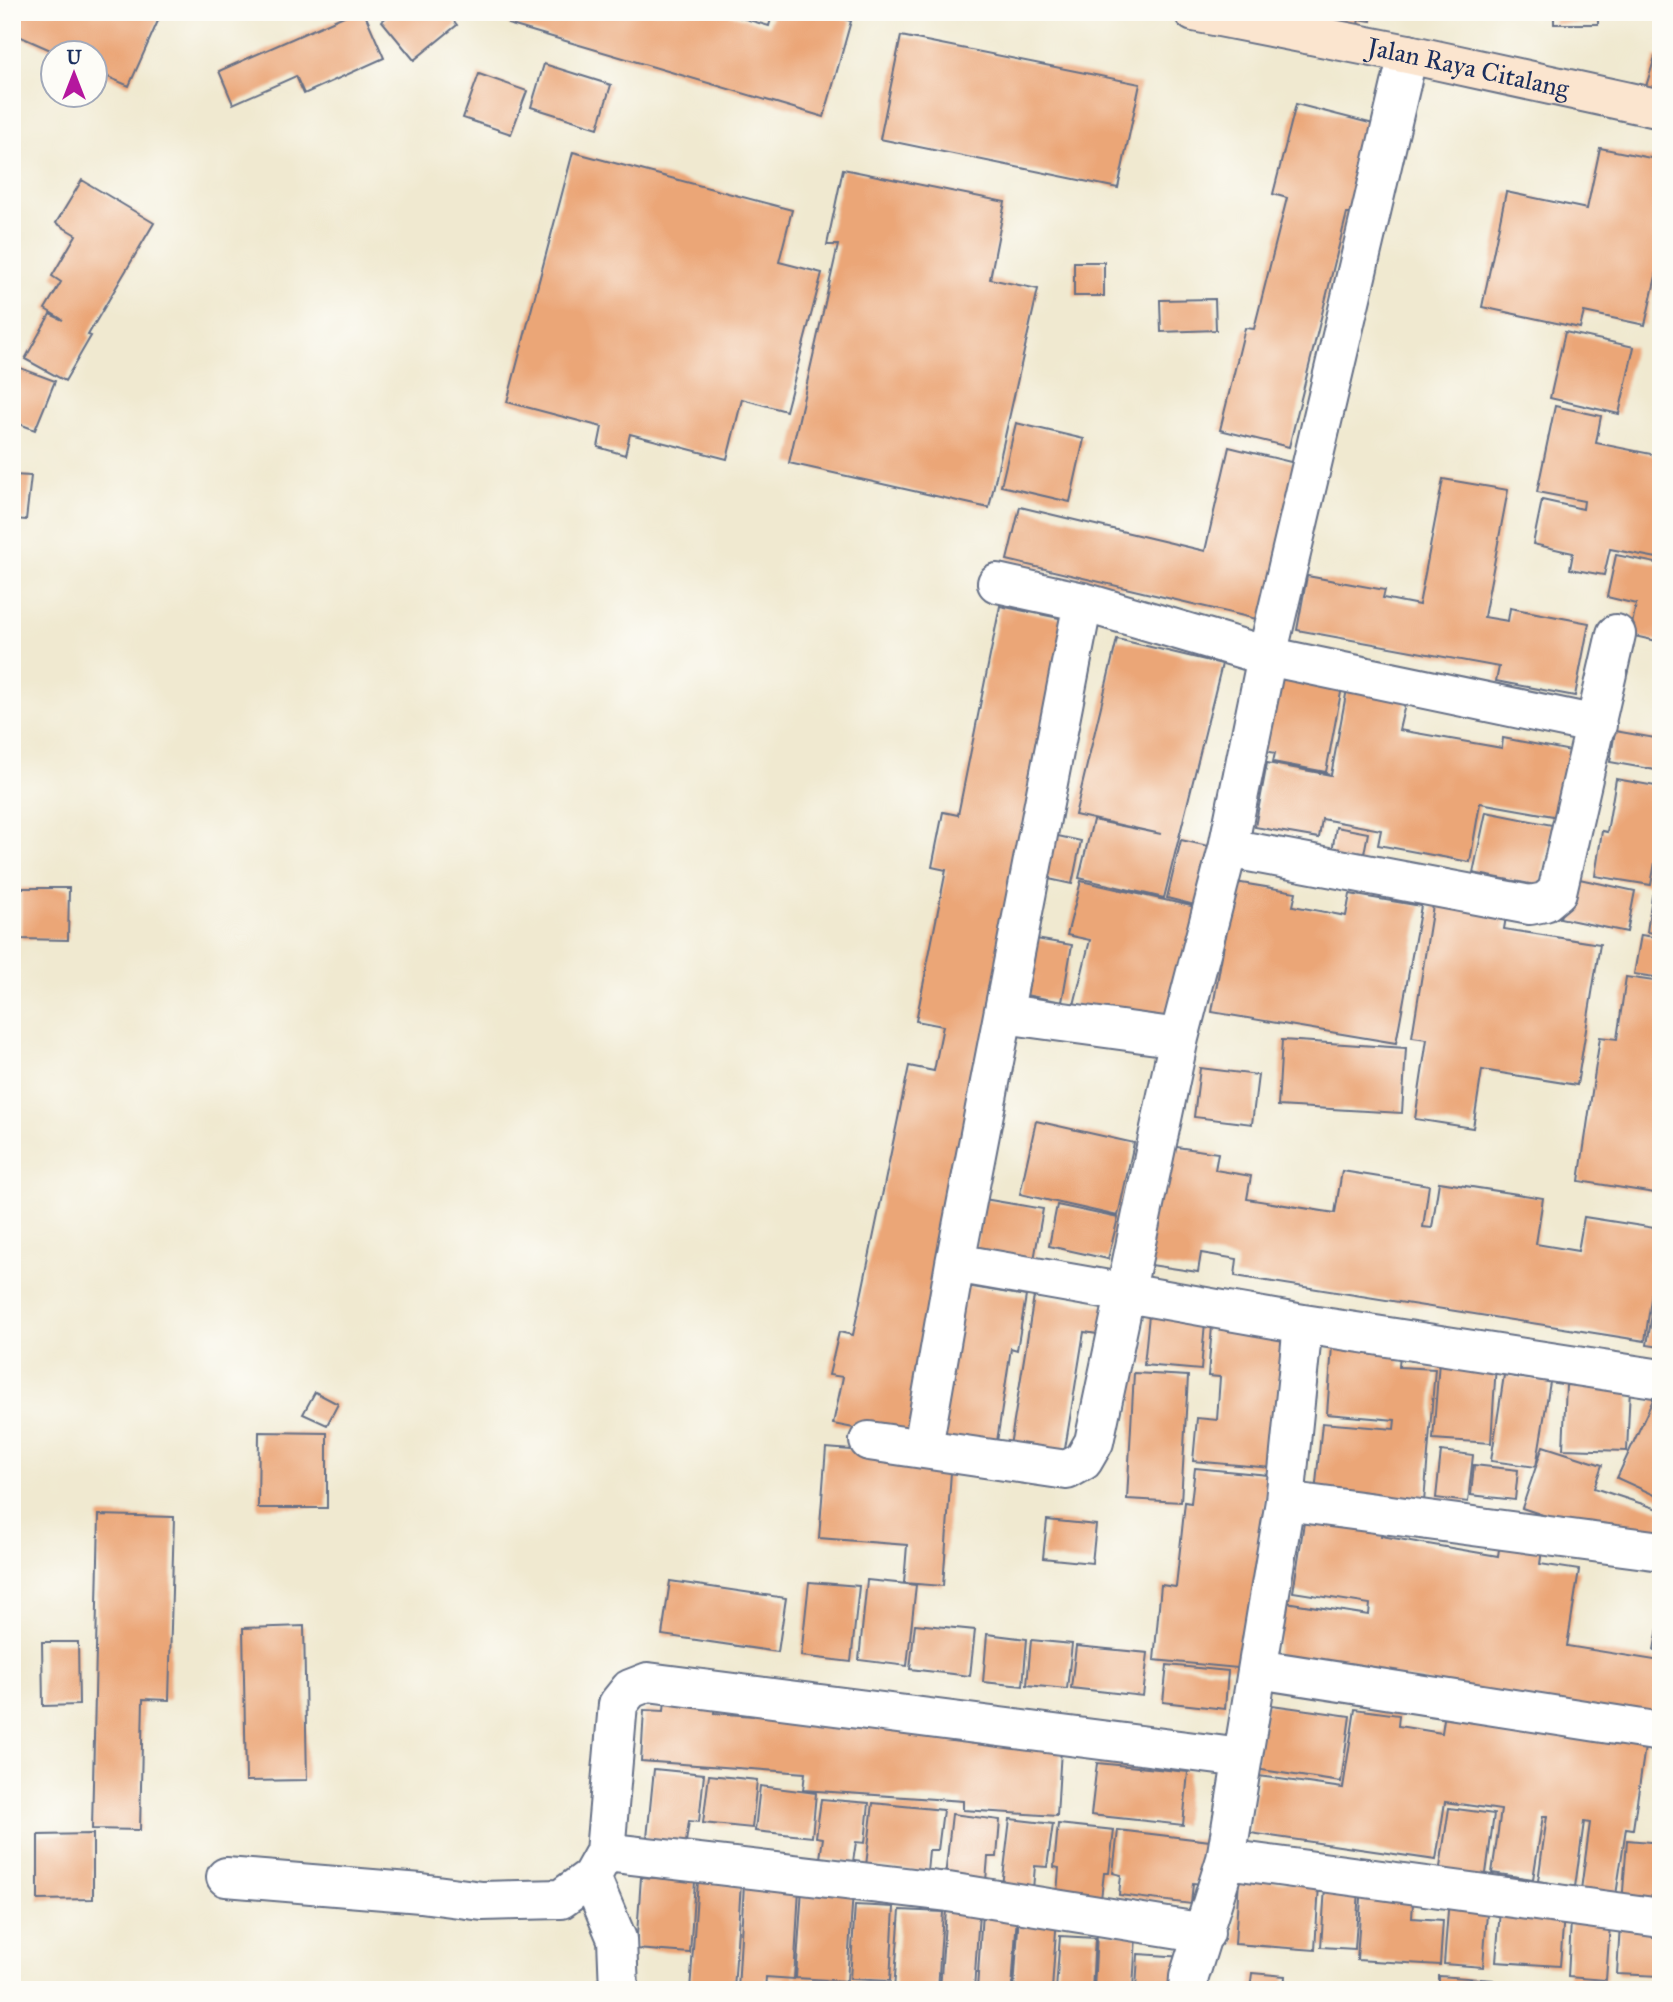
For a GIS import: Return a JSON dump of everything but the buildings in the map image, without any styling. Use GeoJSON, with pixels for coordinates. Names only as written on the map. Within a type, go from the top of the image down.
{"type":"FeatureCollection","features":[{"type":"Feature","properties":{"kind":"street","name":"Jalan Raya Citalang"},"geometry":{"type":"LineString","coordinates":[[1194,12],[1408,54],[1661,109]]}},
{"type":"Feature","properties":{"kind":"street"},"geometry":{"type":"LineString","coordinates":[[869,1441],[1067,1470],[1083,1461],[1094,1442],[1128,1293],[1179,1038],[1228,848],[1267,656],[1408,54]]}},
{"type":"Feature","properties":{"kind":"street"},"geometry":{"type":"LineString","coordinates":[[997,583],[1083,602],[1267,656],[1597,725]]}},
{"type":"Feature","properties":{"kind":"street"},"geometry":{"type":"LineString","coordinates":[[923,1447],[955,1263],[1083,602]]}},
{"type":"Feature","properties":{"kind":"street"},"geometry":{"type":"LineString","coordinates":[[1228,848],[1530,905],[1545,902],[1557,892],[1616,634]]}},
{"type":"Feature","properties":{"kind":"street"},"geometry":{"type":"LineString","coordinates":[[1004,1014],[1179,1038]]}},
{"type":"Feature","properties":{"kind":"street"},"geometry":{"type":"LineString","coordinates":[[955,1263],[1303,1324],[1661,1380]]}},
{"type":"Feature","properties":{"kind":"street"},"geometry":{"type":"LineString","coordinates":[[1188,1990],[1189,1977],[1205,1933],[1226,1859],[1285,1501],[1303,1324]]}},
{"type":"Feature","properties":{"kind":"street"},"geometry":{"type":"LineString","coordinates":[[1285,1501],[1661,1551]]}},
{"type":"Feature","properties":{"kind":"street"},"geometry":{"type":"LineString","coordinates":[[1258,1669],[1661,1732]]}},
{"type":"Feature","properties":{"kind":"street"},"geometry":{"type":"LineString","coordinates":[[619,1990],[617,1939],[598,1865],[618,1704],[630,1689],[648,1682],[1242,1758]]}},
{"type":"Feature","properties":{"kind":"street"},"geometry":{"type":"LineString","coordinates":[[1226,1859],[1661,1918]]}},
{"type":"Feature","properties":{"kind":"street"},"geometry":{"type":"LineString","coordinates":[[226,1877],[421,1893],[482,1901],[561,1899],[598,1865],[948,1892],[1205,1933]]}}]}
